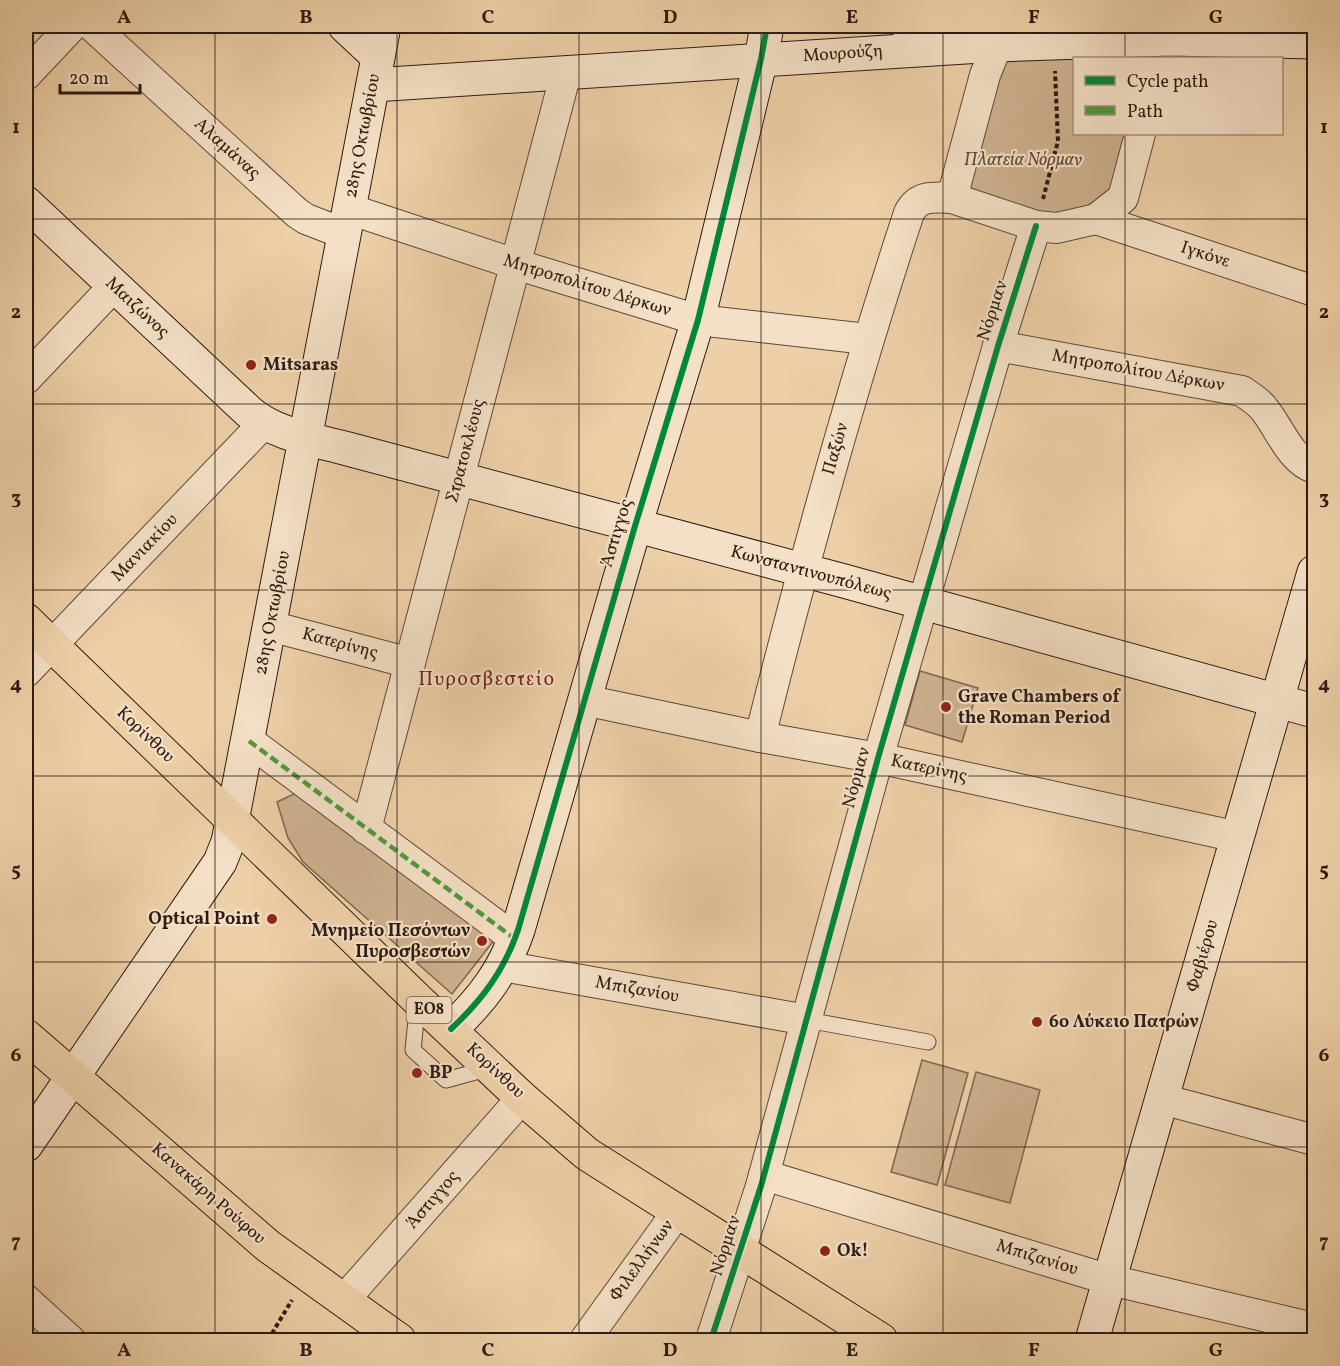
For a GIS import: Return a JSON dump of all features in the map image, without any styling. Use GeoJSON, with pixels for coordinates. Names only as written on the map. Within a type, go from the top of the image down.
{"type":"FeatureCollection","features":[{"type":"Feature","properties":{"kind":"main road"},"geometry":{"type":"LineString","coordinates":[[345,26],[378,56]]}},
{"type":"Feature","properties":{"kind":"main road","name":"Άστιγγος"},"geometry":{"type":"LineString","coordinates":[[451,1029],[480,1000],[508,953],[698,320],[767,26]]}},
{"type":"Feature","properties":{"kind":"main road","name":"Μουρούζη"},"geometry":{"type":"LineString","coordinates":[[378,56],[566,73],[761,59],[901,38],[997,45],[1056,34],[1132,49],[1314,42]]}},
{"type":"Feature","properties":{"kind":"main road","name":"28ης Οκτωβρίου"},"geometry":{"type":"LineString","coordinates":[[26,1145],[220,862],[228,842],[378,56]]}},
{"type":"Feature","properties":{"kind":"main road","name":"Μαιζώνος"},"geometry":{"type":"LineString","coordinates":[[26,203],[249,412],[264,423],[306,438]]}},
{"type":"Feature","properties":{"kind":"main road","name":"Κωνσταντινουπόλεως"},"geometry":{"type":"LineString","coordinates":[[306,438],[924,603],[1314,711]]}},
{"type":"Feature","properties":{"kind":"main road","name":"Φαβιέρου"},"geometry":{"type":"LineString","coordinates":[[1092,1341],[1314,572]]}},
{"type":"Feature","properties":{"kind":"main road","name":"Κορίνθου"},"geometry":{"type":"LineString","coordinates":[[26,620],[418,1000],[522,1098],[587,1154],[881,1341]]}},
{"type":"Feature","properties":{"kind":"main road","name":"Κανακάρη Ρούφου"},"geometry":{"type":"LineString","coordinates":[[26,1036],[244,1226],[388,1338]]}},
{"type":"Feature","properties":{"kind":"street"},"geometry":{"type":"LineString","coordinates":[[26,75],[72,26]]}},
{"type":"Feature","properties":{"kind":"street","name":"Αλαμάνας"},"geometry":{"type":"LineString","coordinates":[[92,26],[297,213],[306,219],[347,221]]}},
{"type":"Feature","properties":{"kind":"street"},"geometry":{"type":"LineString","coordinates":[[997,45],[985,75],[952,198],[1036,225],[1057,228],[1096,219],[1123,198],[1140,135]]}},
{"type":"Feature","properties":{"kind":"street","name":"Στρατοκλέους"},"geometry":{"type":"LineString","coordinates":[[366,829],[566,73]]}},
{"type":"Feature","properties":{"kind":"street","name":"Παξών"},"geometry":{"type":"LineString","coordinates":[[760,737],[801,570],[867,339],[912,206],[926,197],[952,198]]}},
{"type":"Feature","properties":{"kind":"street","name":"Ιγκόνε"},"geometry":{"type":"LineString","coordinates":[[1096,219],[1314,291]]}},
{"type":"Feature","properties":{"kind":"street","name":"Μητροπολίτου Δέρκων"},"geometry":{"type":"LineString","coordinates":[[347,221],[515,264],[698,320],[867,339]]}},
{"type":"Feature","properties":{"kind":"street","name":"Νόρμαν"},"geometry":{"type":"LineString","coordinates":[[711,1341],[764,1175],[878,758],[998,346],[1036,225]]}},
{"type":"Feature","properties":{"kind":"street"},"geometry":{"type":"LineString","coordinates":[[26,379],[114,286]]}},
{"type":"Feature","properties":{"kind":"street","name":"Μητροπολίτου Δέρκων"},"geometry":{"type":"LineString","coordinates":[[998,346],[1242,391],[1263,407],[1296,454],[1306,465],[1314,468]]}},
{"type":"Feature","properties":{"kind":"street","name":"Μανιακίου"},"geometry":{"type":"LineString","coordinates":[[26,672],[264,423]]}},
{"type":"Feature","properties":{"kind":"street","name":"Κατερίνης"},"geometry":{"type":"LineString","coordinates":[[270,626],[410,663]]}},
{"type":"Feature","properties":{"kind":"street","name":"Κατερίνης"},"geometry":{"type":"LineString","coordinates":[[584,700],[760,737],[878,758],[1238,837]]}},
{"type":"Feature","properties":{"kind":"street"},"geometry":{"type":"LineString","coordinates":[[249,741],[366,829],[508,953]]}},
{"type":"Feature","properties":{"kind":"street","name":"Μπιζανίου"},"geometry":{"type":"LineString","coordinates":[[508,953],[807,1020]]}},
{"type":"Feature","properties":{"kind":"street","name":"Άστιγγος"},"geometry":{"type":"LineString","coordinates":[[343,1301],[522,1098]]}},
{"type":"Feature","properties":{"kind":"street"},"geometry":{"type":"LineString","coordinates":[[1162,1099],[1314,1140]]}},
{"type":"Feature","properties":{"kind":"street","name":"Μπιζανίου"},"geometry":{"type":"LineString","coordinates":[[764,1175],[1110,1280],[1314,1328]]}},
{"type":"Feature","properties":{"kind":"street","name":"Φιλελλήνων"},"geometry":{"type":"LineString","coordinates":[[585,1341],[678,1211]]}},
{"type":"Feature","properties":{"kind":"street"},"geometry":{"type":"LineString","coordinates":[[26,1300],[70,1341]]}},
{"type":"Feature","properties":{"kind":"lane"},"geometry":{"type":"LineString","coordinates":[[418,1000],[413,1050],[446,1080],[491,1068]]}},
{"type":"Feature","properties":{"kind":"lane"},"geometry":{"type":"LineString","coordinates":[[807,1020],[928,1042]]}},
{"type":"Feature","properties":{"kind":"path"},"geometry":{"type":"LineString","coordinates":[[1036,225],[1058,141],[1056,34]]}},
{"type":"Feature","properties":{"kind":"path"},"geometry":{"type":"LineString","coordinates":[[268,1341],[306,1275]]}},
{"type":"Feature","properties":{"kind":"green space","name":"Πλατεία Νόρμαν"},"geometry":{"type":"Polygon","coordinates":[[[1129,40],[1134,57],[1073,57],[1073,135],[1140,135],[1123,198],[1057,228],[952,198],[997,45],[1129,40]]]}},
{"type":"Feature","properties":{"kind":"green space"},"geometry":{"type":"Polygon","coordinates":[[[920,671],[978,688],[962,742],[905,725],[920,671]]]}},
{"type":"Feature","properties":{"kind":"green space"},"geometry":{"type":"Polygon","coordinates":[[[300,791],[496,938],[452,994],[303,862],[288,838],[277,802],[300,791]]]}},
{"type":"Feature","properties":{"kind":"green space"},"geometry":{"type":"Polygon","coordinates":[[[922,1060],[968,1073],[937,1185],[891,1172],[922,1060]]]}},
{"type":"Feature","properties":{"kind":"green space"},"geometry":{"type":"Polygon","coordinates":[[[976,1072],[1040,1090],[1010,1203],[945,1185],[976,1072]]]}},
{"type":"Feature","properties":{"kind":"marked path"},"geometry":{"type":"LineString","coordinates":[[249,741],[515,939]]}},
{"type":"Feature","properties":{"kind":"cycle path"},"geometry":{"type":"LineString","coordinates":[[451,1029],[473,1007],[491,984],[506,959],[518,930],[635,526],[698,320],[767,26]]}},
{"type":"Feature","properties":{"kind":"cycle path"},"geometry":{"type":"LineString","coordinates":[[711,1340],[761,1186],[878,758],[998,346],[1036,226]]}},
{"type":"Feature","properties":{"kind":"place","name":"Mitsaras"},"geometry":{"type":"Point","coordinates":[251,365]}},
{"type":"Feature","properties":{"kind":"place","name":"Grave Chambers of the Roman Period"},"geometry":{"type":"Point","coordinates":[946,707]}},
{"type":"Feature","properties":{"kind":"place","name":"Optical Point"},"geometry":{"type":"Point","coordinates":[272,919]}},
{"type":"Feature","properties":{"kind":"place","name":"Μνημείο Πεσόντων Πυροσβεστών"},"geometry":{"type":"Point","coordinates":[482,941]}},
{"type":"Feature","properties":{"kind":"place","name":"6ο Λύκειο Πατρών"},"geometry":{"type":"Point","coordinates":[1037,1022]}},
{"type":"Feature","properties":{"kind":"place","name":"BP"},"geometry":{"type":"Point","coordinates":[417,1073]}},
{"type":"Feature","properties":{"kind":"place","name":"Ok!"},"geometry":{"type":"Point","coordinates":[825,1251]}},
{"type":"Feature","properties":{"kind":"district","name":"Πυροσβεστείο"},"geometry":{"type":"Point","coordinates":[487,680]}}]}
